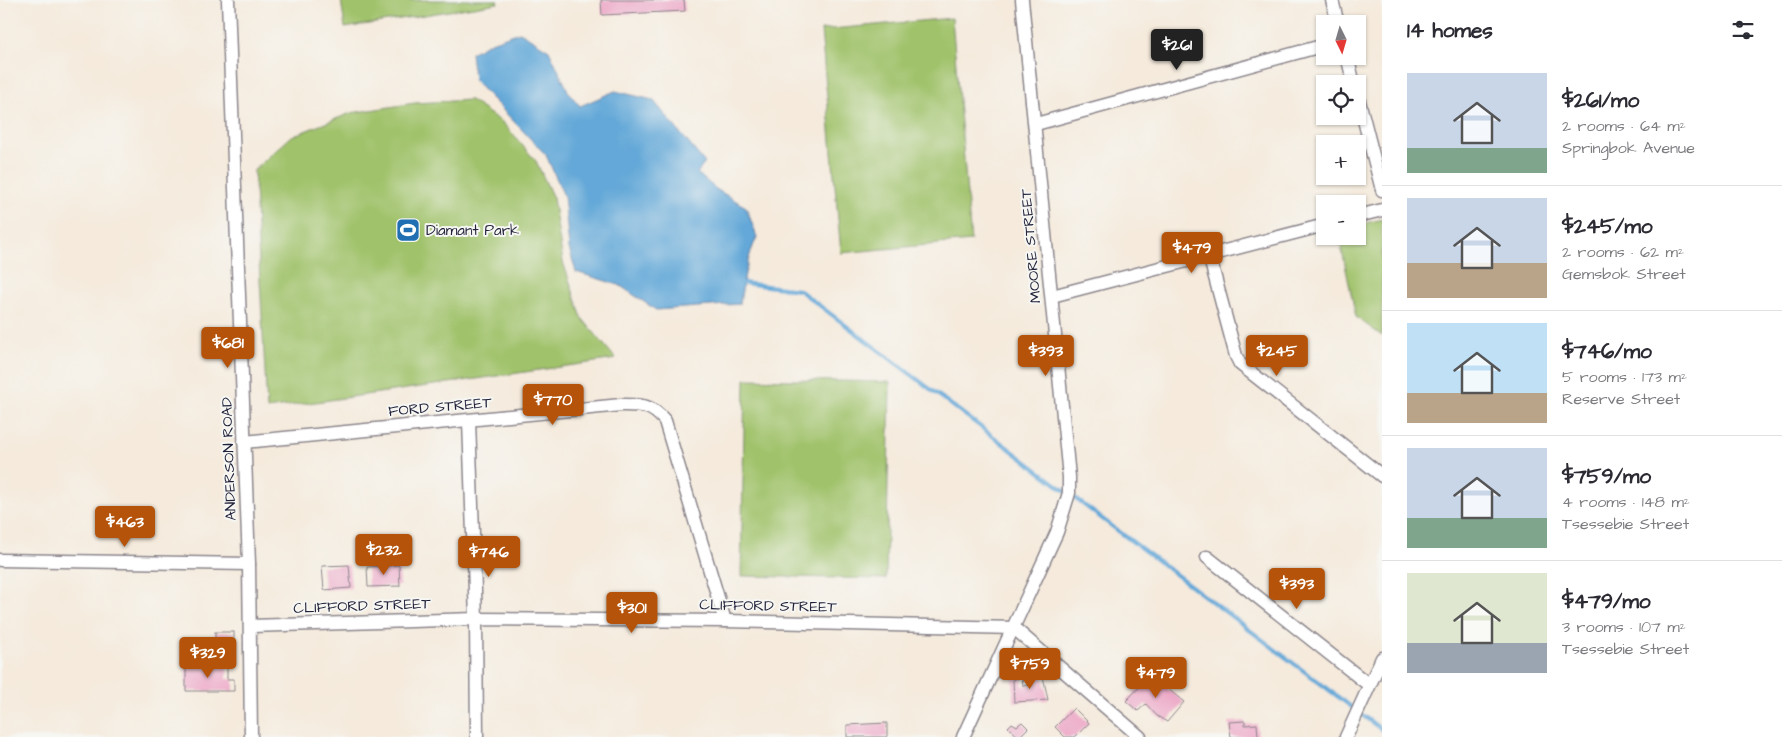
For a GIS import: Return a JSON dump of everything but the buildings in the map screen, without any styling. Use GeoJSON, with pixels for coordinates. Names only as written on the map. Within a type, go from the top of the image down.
{"type":"FeatureCollection","features":[{"type":"Feature","properties":{"kind":"street","name":"ANDERSON ROAD"},"geometry":{"type":"LineString","coordinates":[[228,0],[249,564],[252,737]]}},
{"type":"Feature","properties":{"kind":"street","name":"MOORE STREET"},"geometry":{"type":"LineString","coordinates":[[963,737],[1057,532],[1068,493],[1069,477],[1036,124],[1022,0]]}},
{"type":"Feature","properties":{"kind":"street"},"geometry":{"type":"LineString","coordinates":[[1332,0],[1336,15]]}},
{"type":"Feature","properties":{"kind":"street"},"geometry":{"type":"LineString","coordinates":[[1036,124],[1316,47]]}},
{"type":"Feature","properties":{"kind":"street"},"geometry":{"type":"LineString","coordinates":[[1365,125],[1382,190]]}},
{"type":"Feature","properties":{"kind":"street"},"geometry":{"type":"LineString","coordinates":[[1366,214],[1382,210]]}},
{"type":"Feature","properties":{"kind":"street"},"geometry":{"type":"LineString","coordinates":[[1052,296],[1316,227]]}},
{"type":"Feature","properties":{"kind":"street"},"geometry":{"type":"LineString","coordinates":[[1209,255],[1236,356],[1240,364],[1382,476]]}},
{"type":"Feature","properties":{"kind":"street","name":"FORD STREET"},"geometry":{"type":"LineString","coordinates":[[244,442],[621,405],[648,406],[658,412],[664,421],[725,621]]}},
{"type":"Feature","properties":{"kind":"street"},"geometry":{"type":"LineString","coordinates":[[469,421],[476,619],[477,737]]}},
{"type":"Feature","properties":{"kind":"street"},"geometry":{"type":"LineString","coordinates":[[1208,557],[1369,685]]}},
{"type":"Feature","properties":{"kind":"street"},"geometry":{"type":"LineString","coordinates":[[0,560],[249,564]]}},
{"type":"Feature","properties":{"kind":"street","name":"CLIFFORD STREET"},"geometry":{"type":"LineString","coordinates":[[251,626],[476,619],[725,621],[1014,628]]}},
{"type":"Feature","properties":{"kind":"street"},"geometry":{"type":"LineString","coordinates":[[1014,628],[1140,737]]}},
{"type":"Feature","properties":{"kind":"street"},"geometry":{"type":"LineString","coordinates":[[1346,737],[1382,658]]}},
{"type":"Feature","properties":{"kind":"green space"},"geometry":{"type":"Polygon","coordinates":[[[341,0],[497,0],[498,3],[345,28],[341,0]]]}},
{"type":"Feature","properties":{"kind":"green space"},"geometry":{"type":"Polygon","coordinates":[[[952,18],[971,241],[841,253],[821,30],[952,18]]]}},
{"type":"Feature","properties":{"kind":"green space","name":"Diamant Park"},"geometry":{"type":"Polygon","coordinates":[[[470,100],[503,123],[536,161],[553,198],[563,262],[582,318],[616,359],[267,409],[254,170],[292,136],[351,113],[415,103],[470,100]]]}},
{"type":"Feature","properties":{"kind":"green space"},"geometry":{"type":"Polygon","coordinates":[[[1382,219],[1382,336],[1356,317],[1341,245],[1366,245],[1366,223],[1382,219]]]}},
{"type":"Feature","properties":{"kind":"green space"},"geometry":{"type":"Polygon","coordinates":[[[745,379],[890,382],[886,579],[741,576],[745,379]]]}},
{"type":"Feature","properties":{"kind":"water"},"geometry":{"type":"Polygon","coordinates":[[[520,32],[549,50],[569,93],[580,106],[615,91],[653,100],[705,163],[697,173],[716,189],[746,207],[757,237],[746,270],[740,304],[656,310],[619,285],[576,272],[569,248],[564,196],[546,155],[474,80],[471,53],[491,42],[520,32]]]}},
{"type":"Feature","properties":{"kind":"waterway"},"geometry":{"type":"LineString","coordinates":[[743,283],[799,290],[1382,730]]}},
{"type":"Feature","properties":{"kind":"place","name":"Diamant Park"},"geometry":{"type":"Point","coordinates":[408,230]}}]}
